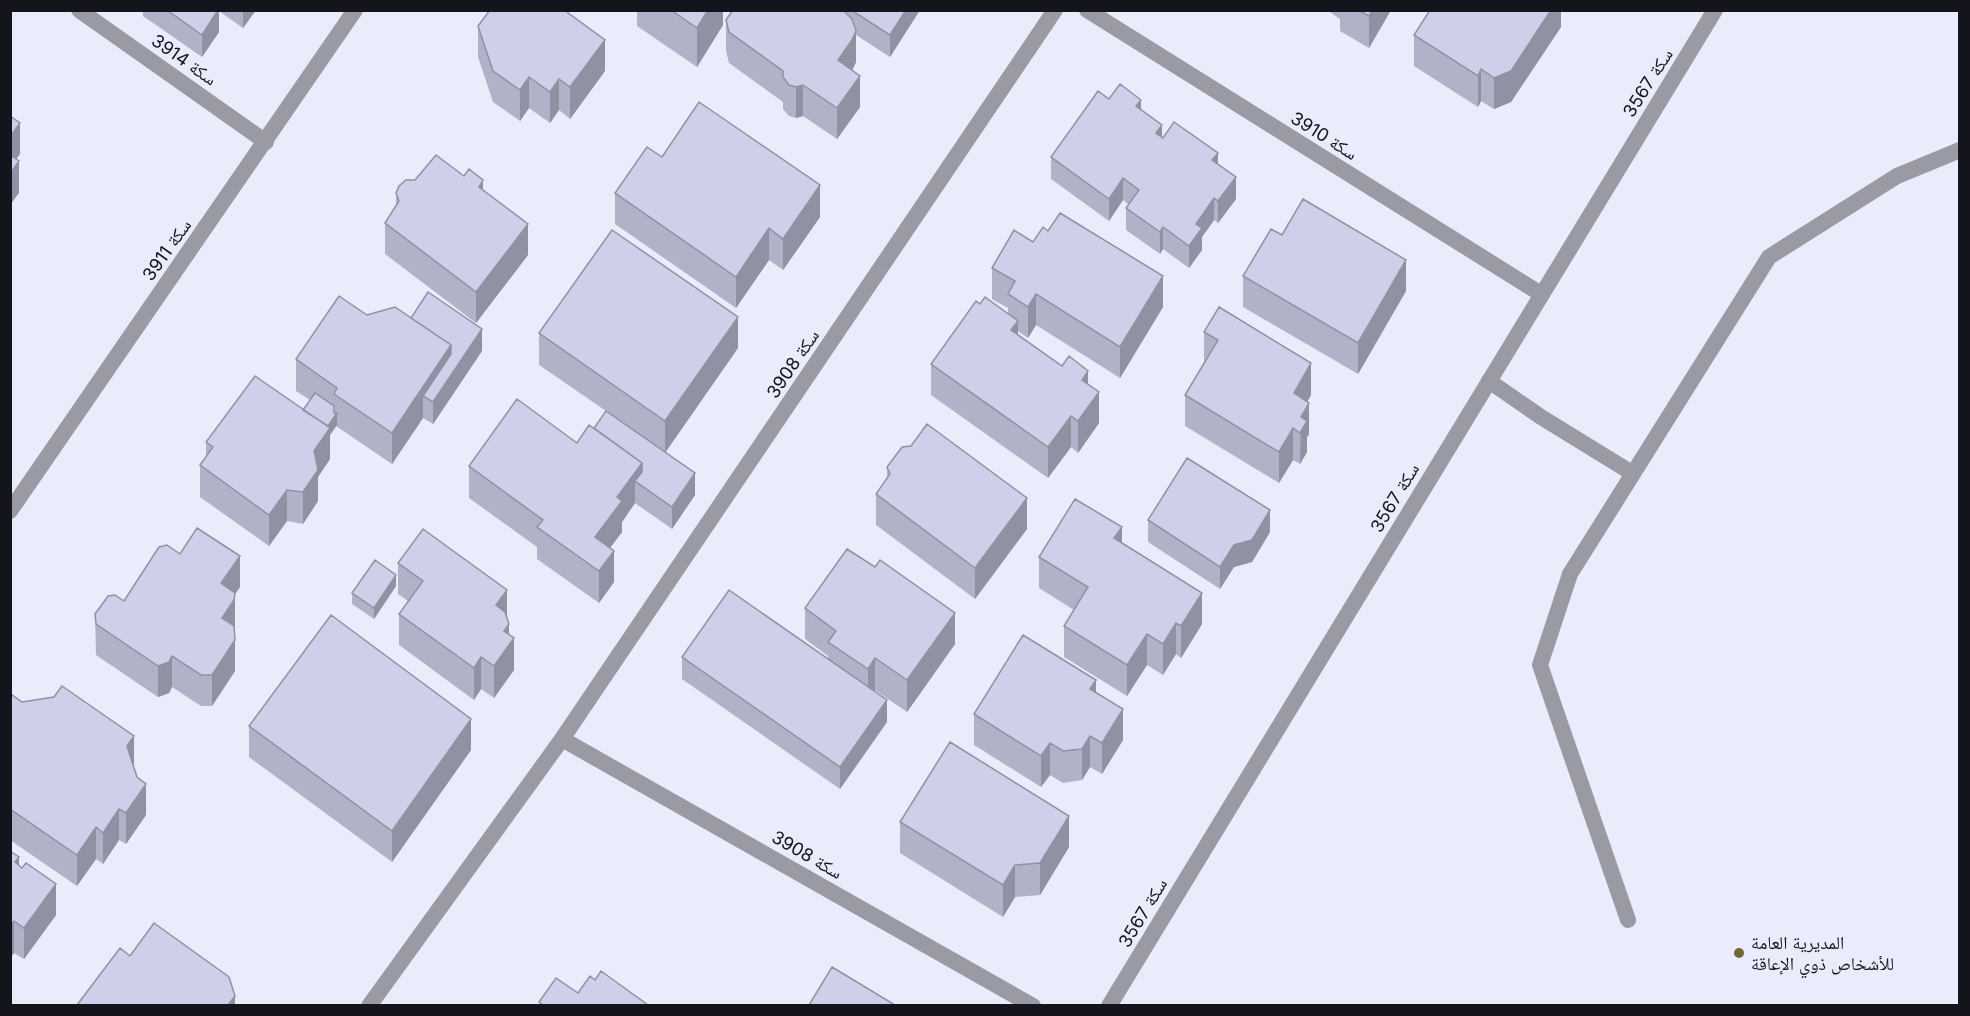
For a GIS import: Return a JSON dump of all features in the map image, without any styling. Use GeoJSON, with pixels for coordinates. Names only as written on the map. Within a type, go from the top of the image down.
{"type":"FeatureCollection","features":[{"type":"Feature","properties":{"kind":"street","name":"سكة 3914"},"geometry":{"type":"LineString","coordinates":[[79,10],[266,142]]}},
{"type":"Feature","properties":{"kind":"street","name":"سكة 3911"},"geometry":{"type":"LineString","coordinates":[[10,511],[355,10]]}},
{"type":"Feature","properties":{"kind":"street","name":"سكة 3908"},"geometry":{"type":"LineString","coordinates":[[369,1005],[562,739],[1055,10]]}},
{"type":"Feature","properties":{"kind":"street","name":"سكة 3910"},"geometry":{"type":"LineString","coordinates":[[1087,10],[1542,294]]}},
{"type":"Feature","properties":{"kind":"street","name":"سكة 3567"},"geometry":{"type":"LineString","coordinates":[[1109,1005],[1715,10]]}},
{"type":"Feature","properties":{"kind":"street"},"geometry":{"type":"LineString","coordinates":[[1628,920],[1540,665],[1570,574],[1768,257],[1897,176],[1959,150]]}},
{"type":"Feature","properties":{"kind":"street"},"geometry":{"type":"LineString","coordinates":[[1489,381],[1541,417],[1632,473]]}},
{"type":"Feature","properties":{"kind":"street","name":"سكة 3908"},"geometry":{"type":"LineString","coordinates":[[562,739],[1033,1005]]}},
{"type":"Feature","properties":{"kind":"building"},"geometry":{"type":"Polygon","coordinates":[[[167,10],[218,10],[202,35],[167,10]]]}},
{"type":"Feature","properties":{"kind":"building"},"geometry":{"type":"Polygon","coordinates":[[[490,10],[564,10],[605,40],[570,87],[559,79],[550,92],[529,77],[520,90],[493,71],[478,26],[490,10]]]}},
{"type":"Feature","properties":{"kind":"building"},"geometry":{"type":"Polygon","coordinates":[[[671,10],[708,10],[697,28],[671,10]]]}},
{"type":"Feature","properties":{"kind":"building"},"geometry":{"type":"Polygon","coordinates":[[[733,10],[844,11],[852,19],[856,31],[838,60],[860,76],[837,108],[803,85],[796,87],[789,85],[783,77],[783,71],[729,32],[726,20],[733,10]]]}},
{"type":"Feature","properties":{"kind":"building"},"geometry":{"type":"Polygon","coordinates":[[[851,10],[906,10],[890,35],[851,10]]]}},
{"type":"Feature","properties":{"kind":"building"},"geometry":{"type":"Polygon","coordinates":[[[1358,10],[1372,10],[1369,16],[1358,10]]]}},
{"type":"Feature","properties":{"kind":"building"},"geometry":{"type":"Polygon","coordinates":[[[1430,10],[1551,10],[1511,71],[1494,78],[1481,69],[1478,76],[1414,35],[1430,10]]]}},
{"type":"Feature","properties":{"kind":"building"},"geometry":{"type":"Polygon","coordinates":[[[1120,84],[1141,100],[1136,106],[1162,125],[1156,133],[1163,138],[1174,122],[1218,153],[1212,160],[1236,177],[1218,201],[1214,198],[1196,224],[1202,228],[1189,246],[1163,227],[1160,232],[1126,208],[1139,190],[1123,178],[1109,199],[1051,157],[1098,91],[1109,99],[1120,84]]]}},
{"type":"Feature","properties":{"kind":"building"},"geometry":{"type":"Polygon","coordinates":[[[699,102],[820,185],[783,239],[769,228],[736,277],[615,193],[647,147],[662,157],[699,102]]]}},
{"type":"Feature","properties":{"kind":"building"},"geometry":{"type":"Polygon","coordinates":[[[10,116],[20,123],[10,137],[10,116]]]}},
{"type":"Feature","properties":{"kind":"building"},"geometry":{"type":"Polygon","coordinates":[[[10,155],[19,161],[10,174],[10,155]]]}},
{"type":"Feature","properties":{"kind":"building"},"geometry":{"type":"Polygon","coordinates":[[[436,155],[464,176],[469,169],[483,180],[479,187],[528,224],[476,292],[385,223],[399,201],[396,193],[399,186],[406,180],[415,180],[436,155]]]}},
{"type":"Feature","properties":{"kind":"building"},"geometry":{"type":"Polygon","coordinates":[[[1303,199],[1406,260],[1358,343],[1243,276],[1271,229],[1282,235],[1303,199]]]}},
{"type":"Feature","properties":{"kind":"building"},"geometry":{"type":"Polygon","coordinates":[[[1060,213],[1163,276],[1120,347],[1036,294],[1028,307],[1008,294],[1015,281],[992,268],[1014,230],[1033,242],[1043,227],[1048,231],[1060,213]]]}},
{"type":"Feature","properties":{"kind":"building"},"geometry":{"type":"Polygon","coordinates":[[[612,230],[738,317],[665,421],[539,333],[612,230]]]}},
{"type":"Feature","properties":{"kind":"building"},"geometry":{"type":"Polygon","coordinates":[[[428,292],[482,329],[433,402],[423,396],[451,354],[451,345],[411,318],[428,292]]]}},
{"type":"Feature","properties":{"kind":"building"},"geometry":{"type":"Polygon","coordinates":[[[339,296],[367,315],[395,307],[451,345],[392,433],[334,394],[337,388],[296,359],[339,296]]]}},
{"type":"Feature","properties":{"kind":"building"},"geometry":{"type":"Polygon","coordinates":[[[985,297],[1018,321],[1011,330],[1062,366],[1069,356],[1088,371],[1082,380],[1099,392],[1078,421],[1071,416],[1048,447],[931,364],[976,301],[980,304],[985,297]]]}},
{"type":"Feature","properties":{"kind":"building"},"geometry":{"type":"Polygon","coordinates":[[[1219,307],[1311,363],[1294,393],[1309,403],[1301,417],[1307,421],[1300,433],[1293,428],[1279,452],[1185,395],[1218,340],[1204,332],[1219,307]]]}},
{"type":"Feature","properties":{"kind":"building"},"geometry":{"type":"Polygon","coordinates":[[[255,376],[330,428],[314,451],[318,470],[303,492],[287,490],[269,515],[200,465],[213,447],[206,442],[255,376]]]}},
{"type":"Feature","properties":{"kind":"building"},"geometry":{"type":"Polygon","coordinates":[[[315,393],[334,406],[334,413],[337,413],[328,426],[303,410],[315,393]]]}},
{"type":"Feature","properties":{"kind":"building"},"geometry":{"type":"Polygon","coordinates":[[[517,399],[577,443],[589,425],[642,463],[617,497],[622,501],[595,537],[614,551],[599,571],[537,527],[543,520],[469,466],[517,399]]]}},
{"type":"Feature","properties":{"kind":"building"},"geometry":{"type":"Polygon","coordinates":[[[606,411],[695,473],[672,507],[635,481],[642,472],[642,463],[594,428],[606,411]]]}},
{"type":"Feature","properties":{"kind":"building"},"geometry":{"type":"Polygon","coordinates":[[[927,424],[1027,498],[975,568],[876,494],[890,474],[887,467],[902,447],[911,446],[927,424]]]}},
{"type":"Feature","properties":{"kind":"building"},"geometry":{"type":"Polygon","coordinates":[[[1187,458],[1270,510],[1252,540],[1234,545],[1220,567],[1148,520],[1187,458]]]}},
{"type":"Feature","properties":{"kind":"building"},"geometry":{"type":"Polygon","coordinates":[[[1075,499],[1122,527],[1114,538],[1202,593],[1181,626],[1176,623],[1163,644],[1147,634],[1127,665],[1064,626],[1088,587],[1039,557],[1075,499]]]}},
{"type":"Feature","properties":{"kind":"building"},"geometry":{"type":"Polygon","coordinates":[[[197,528],[240,556],[221,583],[235,593],[234,600],[222,618],[234,626],[235,640],[212,675],[201,675],[172,656],[169,662],[158,666],[96,624],[95,614],[108,596],[115,595],[124,601],[159,547],[167,545],[180,554],[197,528]]]}},
{"type":"Feature","properties":{"kind":"building"},"geometry":{"type":"Polygon","coordinates":[[[423,529],[507,590],[496,605],[505,612],[509,624],[504,631],[514,638],[494,666],[481,657],[474,668],[399,614],[423,581],[398,563],[423,529]]]}},
{"type":"Feature","properties":{"kind":"building"},"geometry":{"type":"Polygon","coordinates":[[[847,549],[875,567],[880,560],[955,613],[907,680],[875,658],[868,669],[828,642],[836,631],[805,608],[847,549]]]}},
{"type":"Feature","properties":{"kind":"building"},"geometry":{"type":"Polygon","coordinates":[[[375,560],[396,575],[374,608],[352,593],[375,560]]]}},
{"type":"Feature","properties":{"kind":"building"},"geometry":{"type":"Polygon","coordinates":[[[729,590],[887,700],[840,767],[682,657],[729,590]]]}},
{"type":"Feature","properties":{"kind":"building"},"geometry":{"type":"Polygon","coordinates":[[[331,615],[471,719],[392,831],[249,726],[331,615]]]}},
{"type":"Feature","properties":{"kind":"building"},"geometry":{"type":"Polygon","coordinates":[[[1023,635],[1096,680],[1090,689],[1123,709],[1102,743],[1090,736],[1082,749],[1063,751],[1050,743],[1041,756],[974,714],[1023,635]]]}},
{"type":"Feature","properties":{"kind":"building"},"geometry":{"type":"Polygon","coordinates":[[[62,686],[134,736],[127,746],[137,777],[146,784],[126,813],[119,809],[103,833],[96,827],[77,855],[10,809],[10,697],[12,695],[22,702],[54,697],[62,686]]]}},
{"type":"Feature","properties":{"kind":"building"},"geometry":{"type":"Polygon","coordinates":[[[950,742],[1069,816],[1040,863],[1015,865],[1003,885],[900,822],[950,742]]]}},
{"type":"Feature","properties":{"kind":"building"},"geometry":{"type":"Polygon","coordinates":[[[10,851],[19,857],[15,862],[22,868],[26,863],[56,884],[24,928],[14,921],[10,927],[10,851]]]}},
{"type":"Feature","properties":{"kind":"building"},"geometry":{"type":"Polygon","coordinates":[[[154,923],[229,977],[235,996],[228,1005],[77,1005],[120,948],[130,956],[154,923]]]}},
{"type":"Feature","properties":{"kind":"building"},"geometry":{"type":"Polygon","coordinates":[[[832,967],[895,1005],[809,1005],[832,967]]]}},
{"type":"Feature","properties":{"kind":"building"},"geometry":{"type":"Polygon","coordinates":[[[601,971],[648,1005],[543,1005],[539,1002],[556,978],[578,993],[590,976],[595,980],[601,971]]]}},
{"type":"Feature","properties":{"kind":"place","name":"المديرية العامة للأشخاص ذوي الإعاقة"},"geometry":{"type":"Point","coordinates":[1739,953]}}]}
